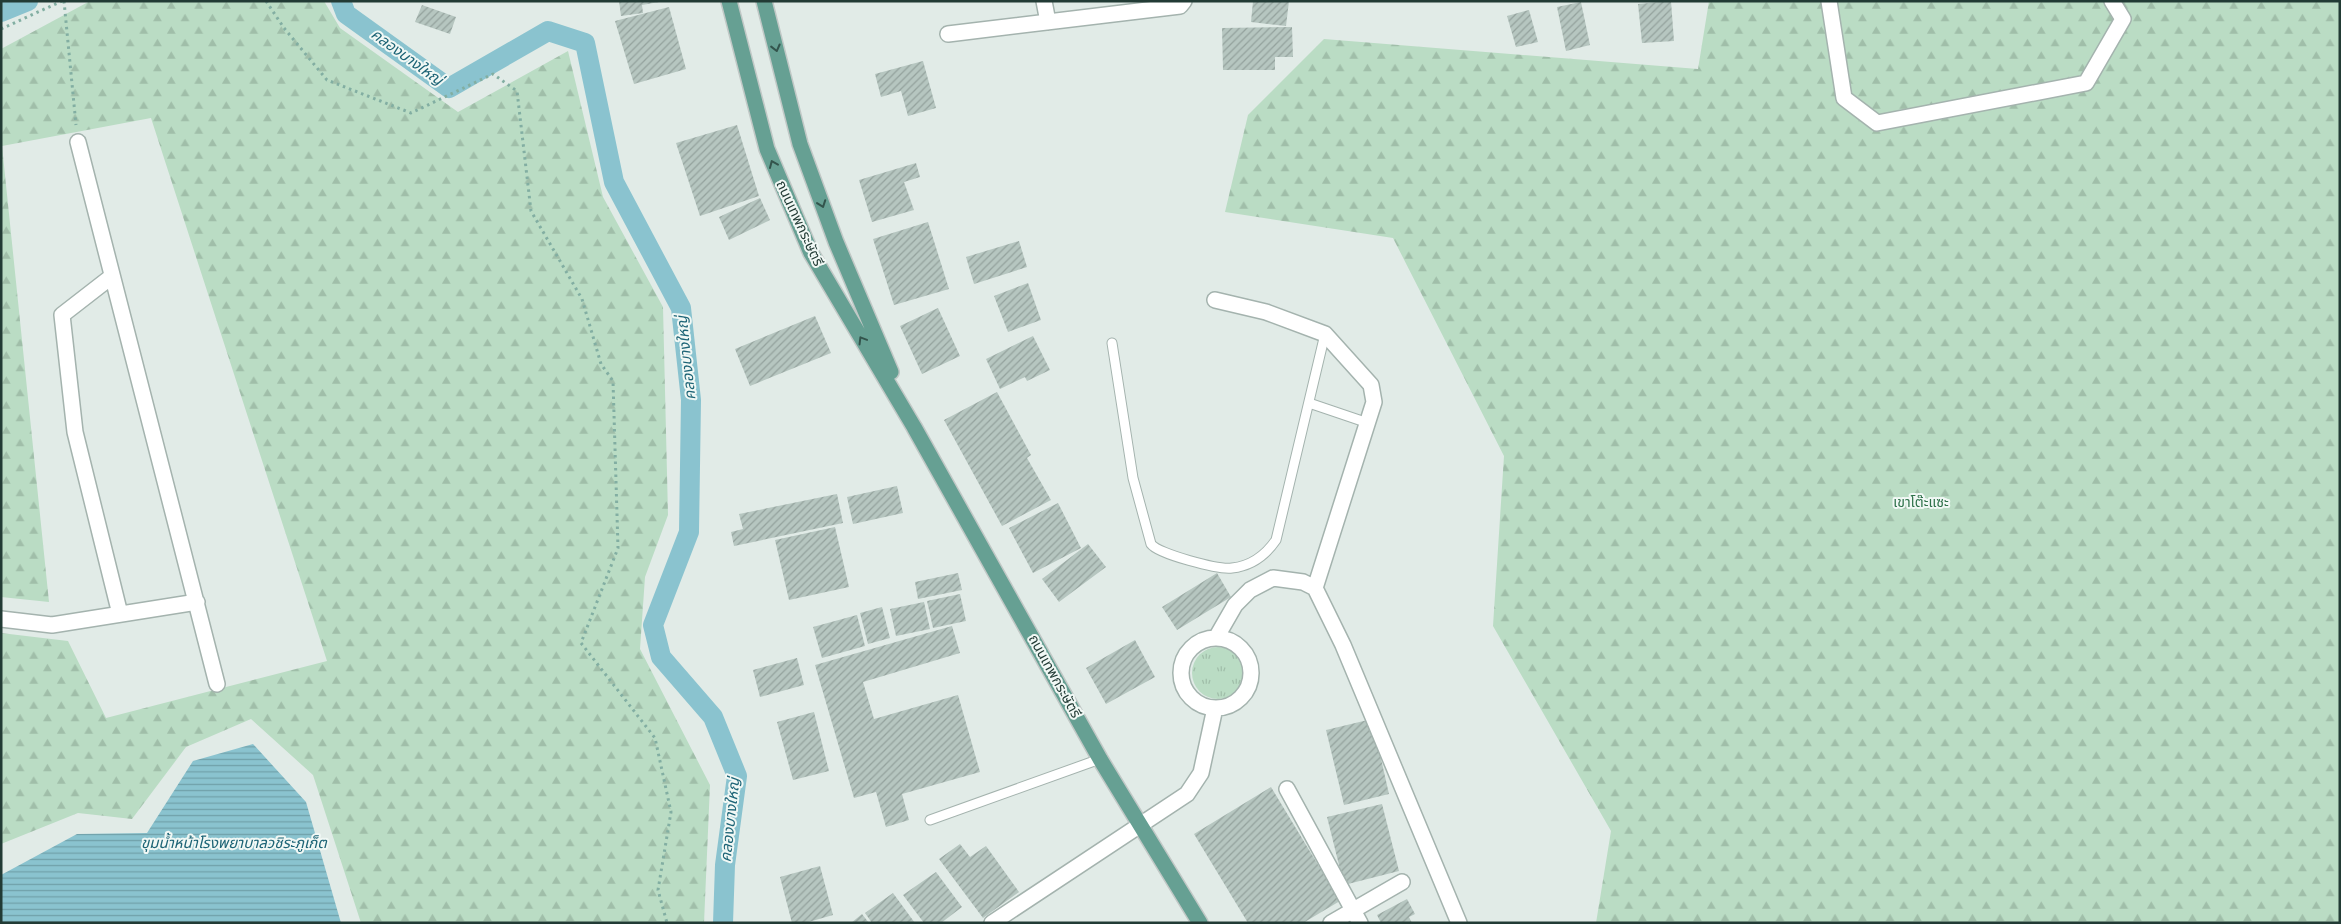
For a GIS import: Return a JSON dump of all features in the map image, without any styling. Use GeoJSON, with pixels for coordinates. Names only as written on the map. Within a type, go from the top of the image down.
{"type":"FeatureCollection","features":[{"type":"Feature","properties":{"kind":"main road","name":"ถนนเทพกระษัตรี"},"geometry":{"type":"LineString","coordinates":[[729,1],[767,149],[811,253],[914,427],[1061,686],[1100,759],[1200,923]]}},
{"type":"Feature","properties":{"kind":"main road","name":"ถนนเทพกระษัตรี"},"geometry":{"type":"LineString","coordinates":[[764,1],[800,144],[836,242],[914,427]]}},
{"type":"Feature","properties":{"kind":"main road"},"geometry":{"type":"LineString","coordinates":[[811,253],[836,242]]}},
{"type":"Feature","properties":{"kind":"street"},"geometry":{"type":"LineString","coordinates":[[1044,1],[1048,22]]}},
{"type":"Feature","properties":{"kind":"street"},"geometry":{"type":"LineString","coordinates":[[948,34],[1180,6],[1184,1]]}},
{"type":"Feature","properties":{"kind":"street"},"geometry":{"type":"LineString","coordinates":[[1829,1],[1844,98],[1877,123],[2086,83],[2123,19],[2112,1]]}},
{"type":"Feature","properties":{"kind":"street"},"geometry":{"type":"LineString","coordinates":[[78,142],[111,277],[217,684]]}},
{"type":"Feature","properties":{"kind":"street"},"geometry":{"type":"LineString","coordinates":[[111,277],[62,315],[75,432],[120,614]]}},
{"type":"Feature","properties":{"kind":"street"},"geometry":{"type":"LineString","coordinates":[[1215,300],[1266,312],[1325,334],[1371,385],[1374,402],[1315,588]]}},
{"type":"Feature","properties":{"kind":"street"},"geometry":{"type":"LineString","coordinates":[[1216,638],[1235,605],[1250,590],[1273,578],[1303,582],[1315,588],[1343,645],[1459,923]]}},
{"type":"Feature","properties":{"kind":"street"},"geometry":{"type":"LineString","coordinates":[[1,619],[52,625],[197,602]]}},
{"type":"Feature","properties":{"kind":"street"},"geometry":{"type":"LineString","coordinates":[[1216,638],[1232,641],[1241,648],[1252,667],[1252,677],[1249,688],[1243,697],[1233,705],[1215,708],[1197,704],[1188,695],[1182,685],[1180,672],[1183,660],[1190,650],[1199,642],[1216,638]]}},
{"type":"Feature","properties":{"kind":"street"},"geometry":{"type":"LineString","coordinates":[[992,923],[1187,794],[1201,773],[1215,708]]}},
{"type":"Feature","properties":{"kind":"street"},"geometry":{"type":"LineString","coordinates":[[1287,789],[1357,916]]}},
{"type":"Feature","properties":{"kind":"street"},"geometry":{"type":"LineString","coordinates":[[1331,923],[1357,916],[1402,882]]}},
{"type":"Feature","properties":{"kind":"lane"},"geometry":{"type":"LineString","coordinates":[[1112,343],[1133,478],[1149,538],[1157,549],[1178,558],[1230,569],[1250,564],[1267,554],[1276,540],[1325,334]]}},
{"type":"Feature","properties":{"kind":"lane"},"geometry":{"type":"LineString","coordinates":[[1309,403],[1368,423]]}},
{"type":"Feature","properties":{"kind":"lane"},"geometry":{"type":"LineString","coordinates":[[930,820],[1100,759]]}},
{"type":"Feature","properties":{"kind":"path"},"geometry":{"type":"LineString","coordinates":[[1,28],[63,1],[78,142]]}},
{"type":"Feature","properties":{"kind":"path"},"geometry":{"type":"LineString","coordinates":[[266,1],[284,28],[327,80],[411,113],[493,74],[517,91],[531,211],[582,298],[601,364],[613,381],[618,548],[581,644],[655,738],[671,812],[658,890],[668,923]]}},
{"type":"Feature","properties":{"kind":"green space"},"geometry":{"type":"Polygon","coordinates":[[[90,1],[324,1],[340,28],[458,112],[568,51],[603,197],[663,307],[668,515],[645,577],[640,649],[710,785],[704,923],[361,923],[313,775],[251,719],[186,747],[132,819],[78,813],[1,844],[1,633],[68,641],[106,718],[327,661],[151,118],[2,146],[49,602],[1,597],[1,49],[90,1]]]}},
{"type":"Feature","properties":{"kind":"green space","name":"เขาโต๊ะแซะ"},"geometry":{"type":"Polygon","coordinates":[[[1709,1],[2340,1],[2340,923],[1596,923],[1611,831],[1493,626],[1504,456],[1393,238],[1225,212],[1248,115],[1324,39],[1698,69],[1709,1]]]}},
{"type":"Feature","properties":{"kind":"green space"},"geometry":{"type":"Polygon","coordinates":[[[1213,647],[1223,647],[1237,654],[1244,668],[1244,678],[1237,692],[1223,699],[1213,699],[1203,695],[1196,688],[1192,678],[1192,668],[1196,658],[1203,651],[1213,647]]]}},
{"type":"Feature","properties":{"kind":"water","name":"ขุมน้ำหน้าโรงพยาบาลวชิระภูเก็ต"},"geometry":{"type":"Polygon","coordinates":[[[253,744],[306,802],[341,923],[1,923],[1,875],[77,834],[147,833],[193,761],[253,744]]]}},
{"type":"Feature","properties":{"kind":"building"},"geometry":{"type":"Polygon","coordinates":[[[619,1],[659,2],[642,5],[643,13],[621,16],[619,1]]]}},
{"type":"Feature","properties":{"kind":"building"},"geometry":{"type":"Polygon","coordinates":[[[1253,1],[1289,1],[1286,26],[1251,22],[1253,1]]]}},
{"type":"Feature","properties":{"kind":"building"},"geometry":{"type":"Polygon","coordinates":[[[1671,1],[1674,41],[1642,43],[1638,4],[1671,1]]]}},
{"type":"Feature","properties":{"kind":"building"},"geometry":{"type":"Polygon","coordinates":[[[1581,2],[1590,45],[1566,51],[1557,7],[1581,2]]]}},
{"type":"Feature","properties":{"kind":"building"},"geometry":{"type":"Polygon","coordinates":[[[422,5],[456,17],[450,34],[415,22],[422,5]]]}},
{"type":"Feature","properties":{"kind":"building"},"geometry":{"type":"Polygon","coordinates":[[[669,7],[686,69],[634,84],[615,21],[669,7]]]}},
{"type":"Feature","properties":{"kind":"building"},"geometry":{"type":"Polygon","coordinates":[[[1529,10],[1538,42],[1516,47],[1507,16],[1529,10]]]}},
{"type":"Feature","properties":{"kind":"building"},"geometry":{"type":"Polygon","coordinates":[[[1292,27],[1293,57],[1275,57],[1275,70],[1223,70],[1222,28],[1292,27]]]}},
{"type":"Feature","properties":{"kind":"building"},"geometry":{"type":"Polygon","coordinates":[[[923,61],[936,108],[908,116],[901,91],[881,97],[875,74],[923,61]]]}},
{"type":"Feature","properties":{"kind":"building"},"geometry":{"type":"Polygon","coordinates":[[[737,125],[759,196],[700,216],[676,143],[737,125]]]}},
{"type":"Feature","properties":{"kind":"building"},"geometry":{"type":"Polygon","coordinates":[[[916,163],[920,177],[904,182],[914,210],[872,222],[859,180],[916,163]]]}},
{"type":"Feature","properties":{"kind":"building"},"geometry":{"type":"Polygon","coordinates":[[[760,198],[770,220],[729,240],[719,217],[760,198]]]}},
{"type":"Feature","properties":{"kind":"building"},"geometry":{"type":"Polygon","coordinates":[[[928,222],[949,289],[894,305],[873,239],[928,222]]]}},
{"type":"Feature","properties":{"kind":"building"},"geometry":{"type":"Polygon","coordinates":[[[1019,241],[1027,267],[974,284],[966,257],[1019,241]]]}},
{"type":"Feature","properties":{"kind":"building"},"geometry":{"type":"Polygon","coordinates":[[[1028,283],[1041,320],[1008,332],[994,296],[1028,283]]]}},
{"type":"Feature","properties":{"kind":"building"},"geometry":{"type":"Polygon","coordinates":[[[938,308],[960,356],[922,374],[900,326],[938,308]]]}},
{"type":"Feature","properties":{"kind":"building"},"geometry":{"type":"Polygon","coordinates":[[[815,316],[831,353],[750,386],[735,349],[815,316]]]}},
{"type":"Feature","properties":{"kind":"building"},"geometry":{"type":"Polygon","coordinates":[[[1033,336],[1050,370],[1027,381],[1025,377],[1000,389],[986,359],[1033,336]]]}},
{"type":"Feature","properties":{"kind":"building"},"geometry":{"type":"Polygon","coordinates":[[[997,392],[1031,455],[1027,458],[1051,500],[1002,526],[944,420],[997,392]]]}},
{"type":"Feature","properties":{"kind":"building"},"geometry":{"type":"Polygon","coordinates":[[[897,486],[903,513],[853,524],[847,497],[897,486]]]}},
{"type":"Feature","properties":{"kind":"building"},"geometry":{"type":"Polygon","coordinates":[[[837,494],[843,523],[734,546],[731,532],[743,529],[739,514],[837,494]]]}},
{"type":"Feature","properties":{"kind":"building"},"geometry":{"type":"Polygon","coordinates":[[[1058,503],[1081,548],[1033,573],[1009,528],[1058,503]]]}},
{"type":"Feature","properties":{"kind":"building"},"geometry":{"type":"Polygon","coordinates":[[[835,527],[849,587],[789,600],[775,540],[835,527]]]}},
{"type":"Feature","properties":{"kind":"building"},"geometry":{"type":"Polygon","coordinates":[[[1088,544],[1106,567],[1059,602],[1042,579],[1088,544]]]}},
{"type":"Feature","properties":{"kind":"building"},"geometry":{"type":"Polygon","coordinates":[[[958,573],[962,590],[918,599],[915,582],[958,573]]]}},
{"type":"Feature","properties":{"kind":"building"},"geometry":{"type":"Polygon","coordinates":[[[1217,573],[1231,597],[1177,630],[1162,607],[1217,573]]]}},
{"type":"Feature","properties":{"kind":"building"},"geometry":{"type":"Polygon","coordinates":[[[960,594],[966,621],[933,628],[927,601],[960,594]]]}},
{"type":"Feature","properties":{"kind":"building"},"geometry":{"type":"Polygon","coordinates":[[[924,602],[930,629],[896,636],[890,609],[924,602]]]}},
{"type":"Feature","properties":{"kind":"building"},"geometry":{"type":"Polygon","coordinates":[[[882,607],[890,638],[868,644],[860,613],[882,607]]]}},
{"type":"Feature","properties":{"kind":"building"},"geometry":{"type":"Polygon","coordinates":[[[857,615],[865,646],[822,658],[813,627],[857,615]]]}},
{"type":"Feature","properties":{"kind":"building"},"geometry":{"type":"Polygon","coordinates":[[[952,626],[960,653],[863,682],[874,719],[958,695],[980,772],[902,794],[909,820],[886,827],[876,792],[854,798],[815,665],[952,626]]]}},
{"type":"Feature","properties":{"kind":"building"},"geometry":{"type":"Polygon","coordinates":[[[1135,640],[1155,677],[1106,704],[1086,668],[1135,640]]]}},
{"type":"Feature","properties":{"kind":"building"},"geometry":{"type":"Polygon","coordinates":[[[797,658],[804,685],[760,697],[753,670],[797,658]]]}},
{"type":"Feature","properties":{"kind":"building"},"geometry":{"type":"Polygon","coordinates":[[[814,712],[829,771],[793,780],[777,722],[814,712]]]}},
{"type":"Feature","properties":{"kind":"building"},"geometry":{"type":"Polygon","coordinates":[[[1372,719],[1389,794],[1344,805],[1326,730],[1372,719]]]}},
{"type":"Feature","properties":{"kind":"building"},"geometry":{"type":"Polygon","coordinates":[[[1271,787],[1340,901],[1303,923],[1248,923],[1194,834],[1271,787]]]}},
{"type":"Feature","properties":{"kind":"building"},"geometry":{"type":"Polygon","coordinates":[[[1382,804],[1399,871],[1344,885],[1327,817],[1382,804]]]}},
{"type":"Feature","properties":{"kind":"building"},"geometry":{"type":"Polygon","coordinates":[[[960,844],[970,857],[986,846],[1019,892],[983,918],[939,859],[960,844]]]}},
{"type":"Feature","properties":{"kind":"building"},"geometry":{"type":"Polygon","coordinates":[[[820,866],[833,915],[805,923],[792,923],[780,877],[820,866]]]}},
{"type":"Feature","properties":{"kind":"building"},"geometry":{"type":"Polygon","coordinates":[[[936,872],[962,907],[941,923],[924,923],[903,895],[936,872]]]}},
{"type":"Feature","properties":{"kind":"building"},"geometry":{"type":"Polygon","coordinates":[[[893,893],[915,923],[872,923],[865,913],[893,893]]]}},
{"type":"Feature","properties":{"kind":"building"},"geometry":{"type":"Polygon","coordinates":[[[1407,899],[1415,914],[1409,917],[1412,923],[1381,923],[1377,915],[1407,899]]]}},
{"type":"Feature","properties":{"kind":"building"},"geometry":{"type":"Polygon","coordinates":[[[862,914],[869,923],[851,923],[862,914]]]}},
{"type":"Feature","properties":{"kind":"waterway","name":"คลองบางใหญ่"},"geometry":{"type":"LineString","coordinates":[[1,12],[28,1]]}},
{"type":"Feature","properties":{"kind":"waterway","name":"คลองบางใหญ่"},"geometry":{"type":"LineString","coordinates":[[341,1],[346,14],[449,88],[548,31],[585,43],[614,182],[681,308],[691,400],[689,532],[653,625],[661,657],[713,717],[737,776],[725,865],[723,923]]}}]}
